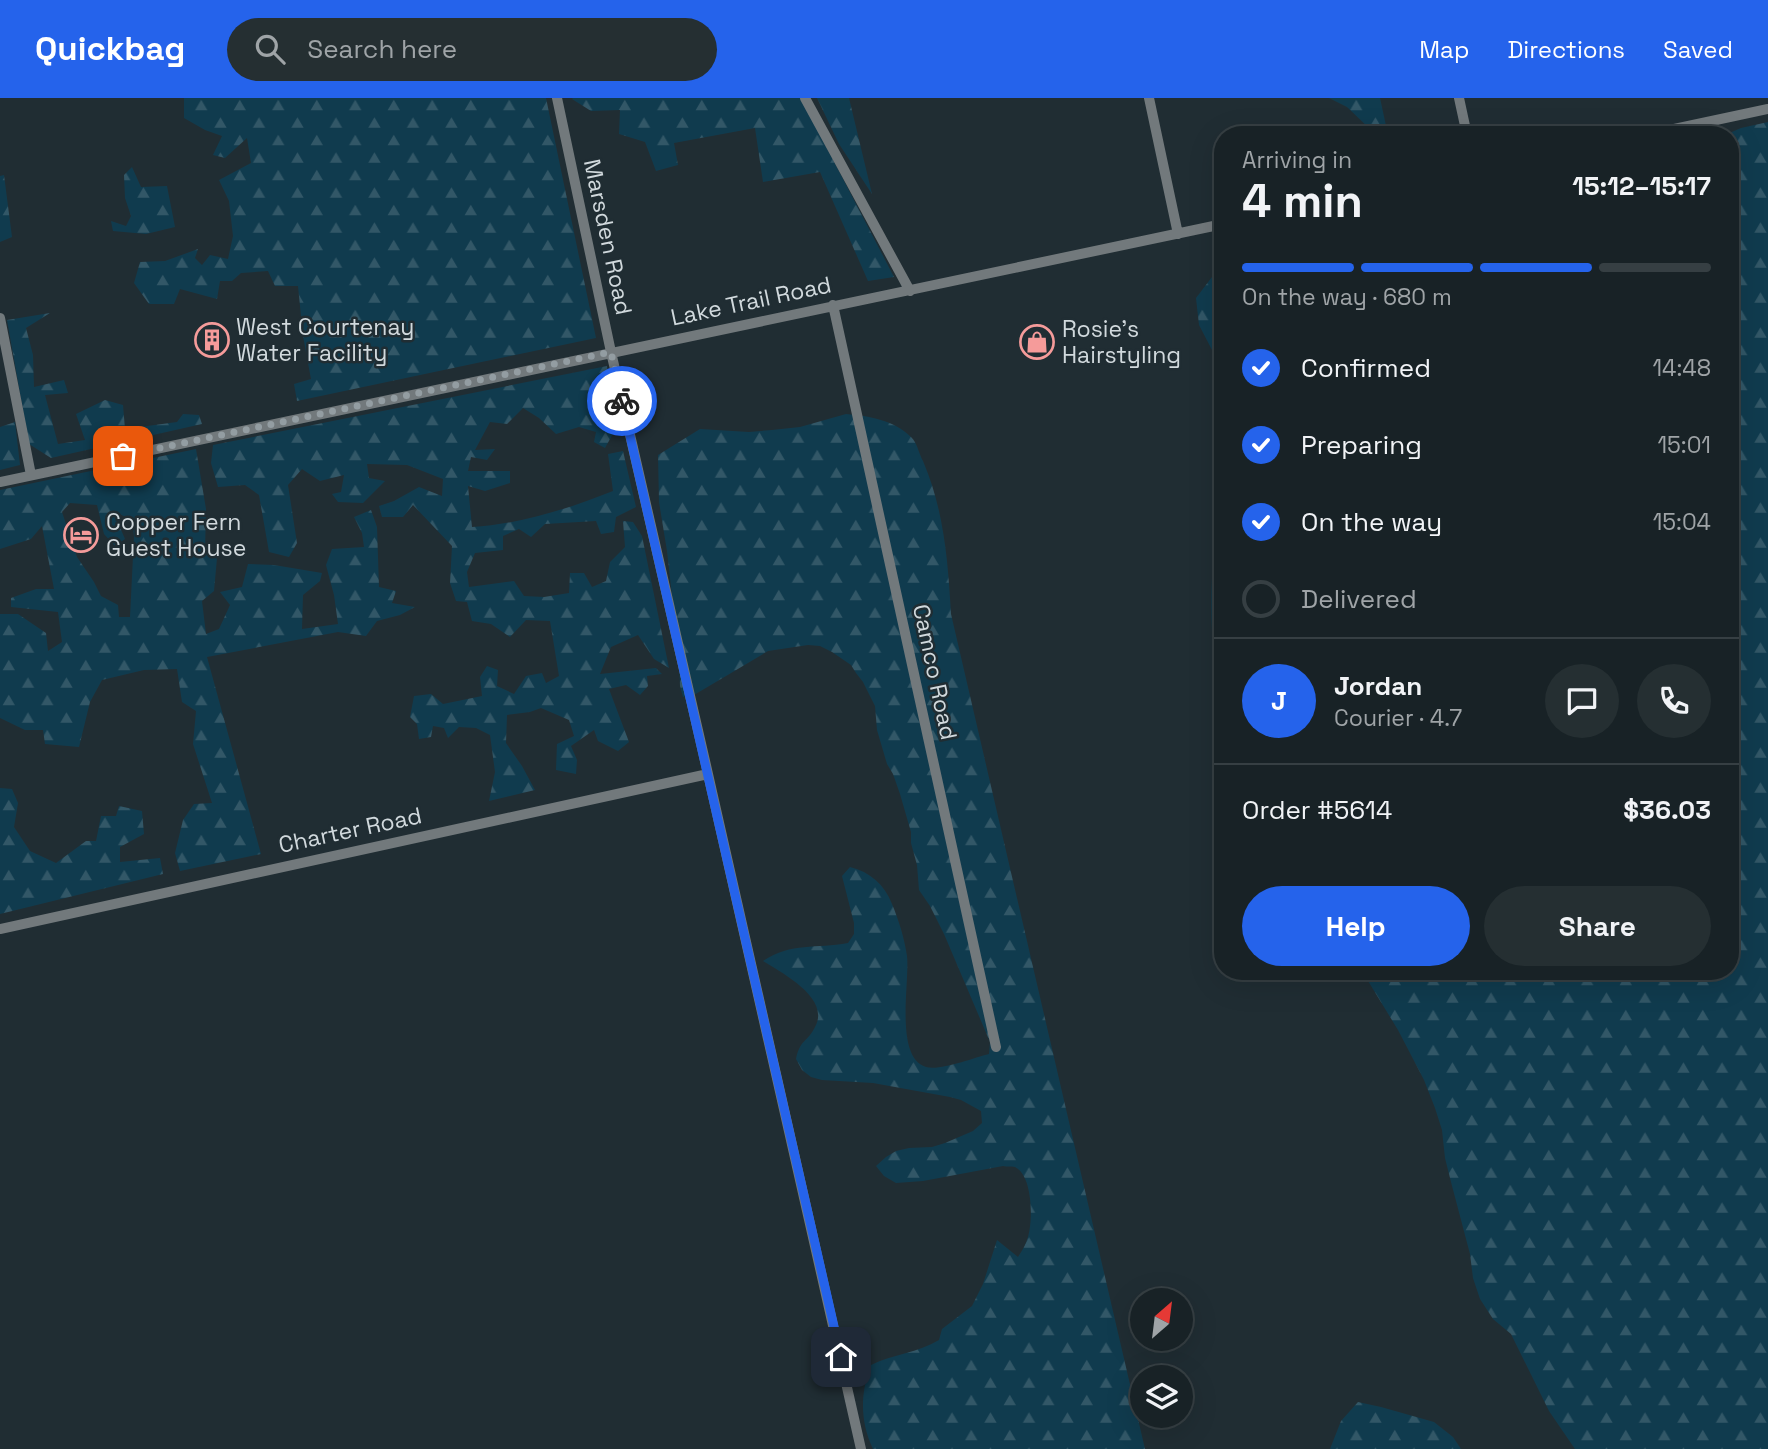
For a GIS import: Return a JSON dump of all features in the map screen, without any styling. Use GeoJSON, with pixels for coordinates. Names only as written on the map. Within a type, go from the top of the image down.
{"type":"FeatureCollection","features":[{"type":"Feature","properties":{"kind":"street","name":"Marsden Road"},"geometry":{"type":"LineString","coordinates":[[557,98],[611,352],[861,1449]]}},
{"type":"Feature","properties":{"kind":"street"},"geometry":{"type":"LineString","coordinates":[[805,98],[910,291]]}},
{"type":"Feature","properties":{"kind":"street"},"geometry":{"type":"LineString","coordinates":[[1149,98],[1178,234]]}},
{"type":"Feature","properties":{"kind":"street"},"geometry":{"type":"LineString","coordinates":[[1459,98],[1465,126]]}},
{"type":"Feature","properties":{"kind":"street"},"geometry":{"type":"LineString","coordinates":[[1688,126],[1768,109],[1766,98]]}},
{"type":"Feature","properties":{"kind":"street","name":"Lake Trail Road"},"geometry":{"type":"LineString","coordinates":[[0,482],[1214,226]]}},
{"type":"Feature","properties":{"kind":"street","name":"Camco Road"},"geometry":{"type":"LineString","coordinates":[[833,305],[996,1047]]}},
{"type":"Feature","properties":{"kind":"street"},"geometry":{"type":"LineString","coordinates":[[0,318],[32,475]]}},
{"type":"Feature","properties":{"kind":"street","name":"Charter Road"},"geometry":{"type":"LineString","coordinates":[[0,929],[708,774]]}},
{"type":"Feature","properties":{"kind":"green space"},"geometry":{"type":"Polygon","coordinates":[[[184,98],[546,98],[596,338],[297,401],[294,384],[311,379],[298,286],[275,286],[268,271],[241,273],[232,281],[220,281],[217,299],[180,289],[174,304],[149,304],[134,283],[140,262],[165,261],[198,249],[195,258],[202,265],[210,255],[228,259],[233,236],[229,201],[219,180],[251,163],[247,138],[225,158],[213,155],[222,136],[184,118],[184,98]]]}},
{"type":"Feature","properties":{"kind":"green space"},"geometry":{"type":"Polygon","coordinates":[[[573,98],[801,98],[894,277],[868,281],[820,172],[763,182],[755,128],[674,143],[678,165],[656,171],[645,142],[619,134],[620,110],[591,111],[573,98]]]}},
{"type":"Feature","properties":{"kind":"green space"},"geometry":{"type":"Polygon","coordinates":[[[817,98],[849,98],[872,194],[839,144],[817,98]]]}},
{"type":"Feature","properties":{"kind":"green space"},"geometry":{"type":"Polygon","coordinates":[[[1329,98],[1380,98],[1386,126],[1367,126],[1347,107],[1329,98]]]}},
{"type":"Feature","properties":{"kind":"green space"},"geometry":{"type":"Polygon","coordinates":[[[1768,122],[1768,1449],[1575,1449],[1549,1411],[1511,1334],[1493,1319],[1480,1299],[1435,1108],[1398,1030],[1367,980],[1739,980],[1741,128],[1768,122]]]}},
{"type":"Feature","properties":{"kind":"green space"},"geometry":{"type":"Polygon","coordinates":[[[132,167],[141,187],[167,186],[175,227],[146,234],[113,231],[111,221],[126,226],[131,216],[125,198],[124,175],[132,167]]]}},
{"type":"Feature","properties":{"kind":"green space"},"geometry":{"type":"Polygon","coordinates":[[[4,175],[12,237],[0,242],[0,176],[4,175]]]}},
{"type":"Feature","properties":{"kind":"green space"},"geometry":{"type":"Polygon","coordinates":[[[1214,275],[1214,354],[1199,325],[1196,298],[1214,275]]]}},
{"type":"Feature","properties":{"kind":"green space"},"geometry":{"type":"Polygon","coordinates":[[[50,313],[26,328],[33,355],[34,387],[64,380],[68,393],[45,395],[58,444],[85,440],[76,414],[105,400],[123,405],[125,429],[177,422],[183,414],[199,415],[202,424],[51,458],[29,444],[7,320],[50,313]]]}},
{"type":"Feature","properties":{"kind":"green space"},"geometry":{"type":"Polygon","coordinates":[[[607,366],[615,430],[605,448],[594,442],[596,432],[579,427],[556,434],[523,408],[507,424],[490,422],[475,450],[495,449],[487,460],[471,457],[468,471],[510,471],[510,483],[485,491],[468,486],[472,527],[544,515],[613,491],[608,454],[623,451],[636,507],[616,517],[614,532],[601,534],[596,521],[545,524],[531,537],[519,529],[503,536],[503,550],[475,553],[467,572],[469,587],[514,581],[524,596],[544,597],[569,593],[570,573],[584,573],[592,587],[606,581],[610,562],[625,547],[623,521],[633,522],[642,536],[669,668],[654,659],[638,635],[611,647],[600,674],[656,668],[662,674],[647,676],[648,686],[640,695],[626,685],[609,689],[629,742],[618,751],[598,741],[594,730],[571,746],[577,760],[576,774],[556,770],[557,744],[574,736],[569,720],[541,708],[507,715],[506,743],[535,790],[489,801],[495,772],[490,735],[476,728],[459,727],[448,738],[444,728],[433,726],[431,737],[419,739],[417,724],[410,717],[414,696],[431,694],[443,704],[482,696],[480,677],[487,666],[498,670],[497,686],[514,694],[526,676],[542,673],[546,683],[559,676],[550,621],[526,620],[510,637],[491,624],[472,621],[467,602],[456,601],[450,583],[452,546],[413,505],[403,517],[382,517],[379,506],[419,487],[442,496],[443,479],[407,465],[367,464],[369,478],[385,481],[363,503],[338,502],[332,494],[341,492],[344,475],[320,481],[302,469],[288,485],[297,543],[289,557],[269,552],[259,495],[245,485],[218,487],[211,463],[213,445],[607,366]]]}},
{"type":"Feature","properties":{"kind":"green space"},"geometry":{"type":"Polygon","coordinates":[[[846,414],[889,423],[904,431],[915,442],[930,479],[946,555],[951,614],[1130,1384],[1130,1428],[1140,1428],[1145,1449],[873,1449],[869,1439],[863,1397],[871,1365],[939,1340],[942,1329],[972,1306],[983,1284],[997,1240],[1018,1257],[1030,1229],[1031,1210],[1025,1179],[1015,1167],[1003,1166],[923,1181],[896,1183],[884,1176],[876,1166],[886,1157],[909,1148],[932,1147],[973,1131],[982,1123],[981,1111],[950,1097],[873,1083],[811,1077],[802,1070],[796,1059],[802,1044],[815,1027],[818,1016],[816,1006],[802,988],[763,961],[784,951],[848,943],[854,934],[854,923],[842,876],[850,867],[864,872],[880,885],[889,897],[899,923],[907,956],[907,1034],[916,1060],[932,1068],[989,1054],[990,1042],[944,934],[919,890],[911,832],[877,730],[875,706],[863,682],[851,665],[832,652],[820,646],[808,645],[768,651],[694,695],[683,697],[659,502],[658,455],[700,429],[749,432],[800,427],[846,414]]]}},
{"type":"Feature","properties":{"kind":"green space"},"geometry":{"type":"Polygon","coordinates":[[[15,422],[20,465],[0,470],[0,427],[15,422]]]}},
{"type":"Feature","properties":{"kind":"green space"},"geometry":{"type":"Polygon","coordinates":[[[196,449],[206,509],[205,552],[217,558],[214,591],[202,601],[206,634],[219,629],[230,605],[220,592],[242,587],[248,564],[274,565],[322,573],[320,581],[303,595],[302,629],[338,624],[326,565],[332,549],[364,547],[362,533],[354,517],[371,510],[377,527],[379,587],[396,591],[392,603],[415,607],[400,615],[377,621],[366,636],[338,632],[207,657],[261,854],[180,871],[175,853],[183,820],[194,804],[212,803],[193,744],[196,711],[182,702],[177,669],[144,670],[102,680],[90,702],[79,747],[45,744],[43,730],[25,730],[0,718],[0,614],[18,614],[46,633],[48,651],[62,642],[58,612],[11,607],[11,598],[36,589],[54,589],[42,526],[31,539],[0,549],[0,490],[196,449]],[[70,503],[62,512],[77,557],[101,596],[118,605],[119,617],[130,617],[134,536],[132,520],[113,511],[125,539],[115,546],[104,534],[97,505],[70,503]]]}},
{"type":"Feature","properties":{"kind":"green space"},"geometry":{"type":"Polygon","coordinates":[[[1214,554],[1214,655],[1211,600],[1214,554]]]}},
{"type":"Feature","properties":{"kind":"green space"},"geometry":{"type":"Polygon","coordinates":[[[0,788],[12,789],[18,803],[14,827],[30,851],[56,863],[86,841],[96,841],[101,816],[116,816],[119,806],[142,811],[144,834],[120,847],[120,862],[160,858],[163,874],[0,914],[0,788]]]}},
{"type":"Feature","properties":{"kind":"green space"},"geometry":{"type":"Polygon","coordinates":[[[1358,1402],[1434,1422],[1453,1437],[1461,1449],[1330,1449],[1341,1421],[1358,1402]]]}},
{"type":"Feature","properties":{"kind":"way so far"},"geometry":{"type":"LineString","coordinates":[[123,456],[611,352],[622,401]]}},
{"type":"Feature","properties":{"kind":"place","name":"West Courtenay Water Facility"},"geometry":{"type":"Point","coordinates":[212,340]}},
{"type":"Feature","properties":{"kind":"place","name":"Rosie's Hairstyling"},"geometry":{"type":"Point","coordinates":[1037,342]}},
{"type":"Feature","properties":{"kind":"place","name":"Copper Fern Guest House"},"geometry":{"type":"Point","coordinates":[81,535]}},
{"type":"Feature","properties":{"kind":"route"},"geometry":{"type":"LineString","coordinates":[[622,401],[841,1357]]}}]}
